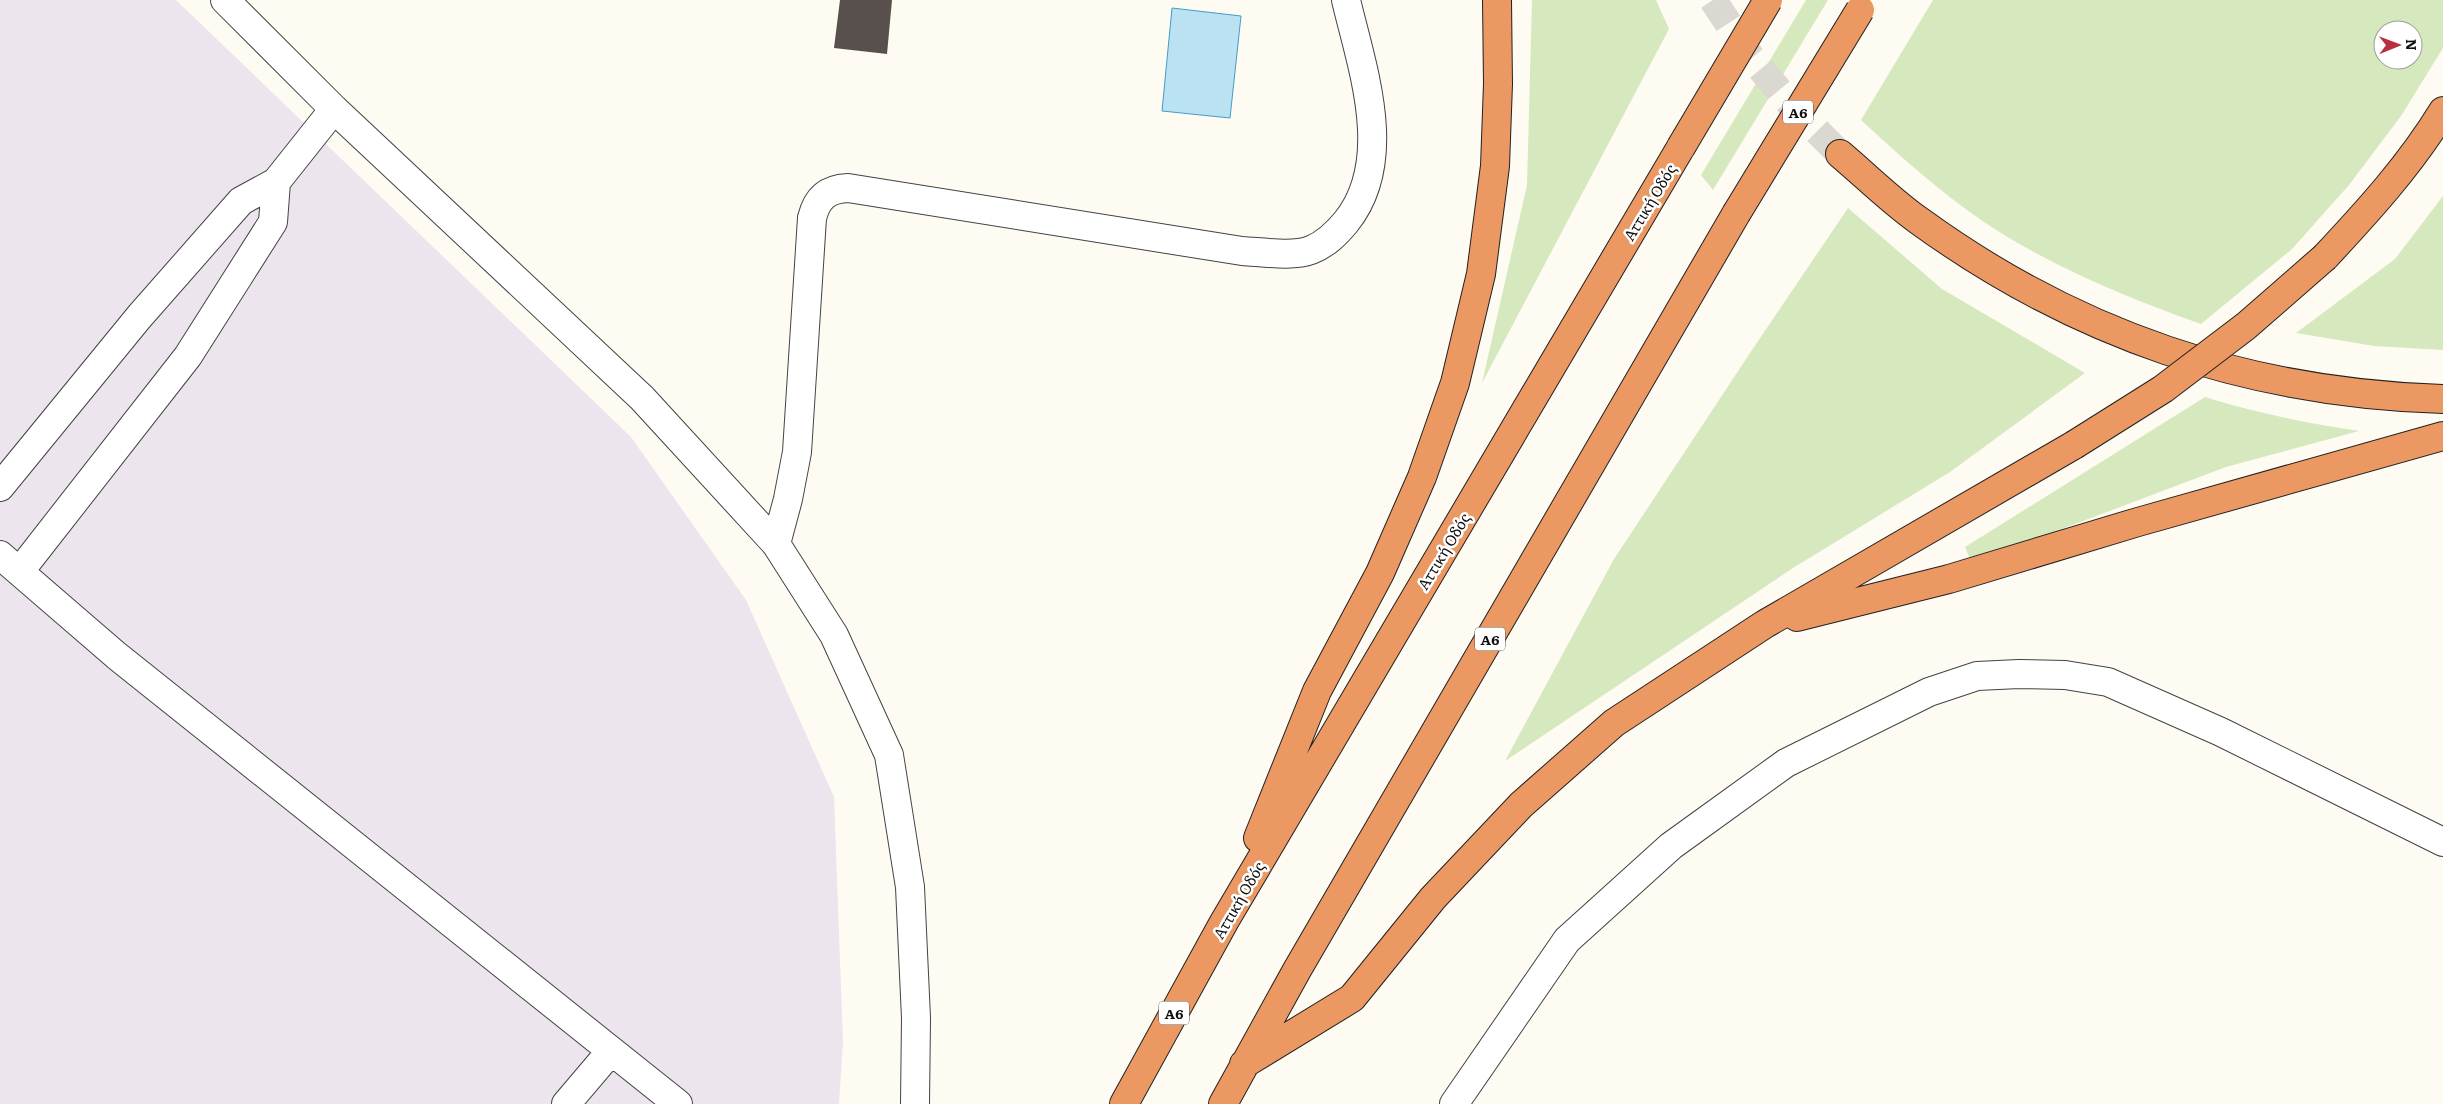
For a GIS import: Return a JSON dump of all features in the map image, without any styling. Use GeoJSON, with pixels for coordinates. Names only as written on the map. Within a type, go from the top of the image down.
{"type":"FeatureCollection","features":[{"type":"Feature","properties":{"kind":"highway"},"geometry":{"type":"LineString","coordinates":[[1224,922],[1317,691],[1380,573],[1422,477],[1456,383],[1481,274],[1495,166],[1498,84],[1497,0]]}},
{"type":"Feature","properties":{"kind":"highway","name":"Αττική Οδός"},"geometry":{"type":"LineString","coordinates":[[1124,1104],[1224,922],[1768,0]]}},
{"type":"Feature","properties":{"kind":"highway","name":"Α6"},"geometry":{"type":"LineString","coordinates":[[1222,1104],[1736,214],[1863,5]]}},
{"type":"Feature","properties":{"kind":"highway"},"geometry":{"type":"LineString","coordinates":[[1244,1064],[1352,998],[1434,898],[1521,805],[1614,723],[1765,624],[2074,445],[2178,377],[2246,326],[2325,258],[2382,196],[2432,129],[2443,111]]}},
{"type":"Feature","properties":{"kind":"highway"},"geometry":{"type":"LineString","coordinates":[[1840,154],[1917,219],[2000,275],[2090,321],[2150,346],[2211,366],[2274,381],[2338,391],[2443,399]]}},
{"type":"Feature","properties":{"kind":"highway"},"geometry":{"type":"LineString","coordinates":[[1765,624],[1949,580],[2138,522],[2443,436]]}},
{"type":"Feature","properties":{"kind":"street"},"geometry":{"type":"LineString","coordinates":[[225,0],[334,109],[642,398],[776,544],[834,635],[889,755],[910,887],[916,1018],[915,1104]]}},
{"type":"Feature","properties":{"kind":"street"},"geometry":{"type":"LineString","coordinates":[[776,544],[788,499],[797,452],[812,218],[815,205],[824,195],[835,188],[848,188],[1242,251],[1278,254],[1310,251],[1334,237],[1354,212],[1368,179],[1372,141],[1368,99],[1346,0]]}},
{"type":"Feature","properties":{"kind":"street"},"geometry":{"type":"LineString","coordinates":[[0,487],[139,317],[241,201],[276,182],[334,109]]}},
{"type":"Feature","properties":{"kind":"street"},"geometry":{"type":"LineString","coordinates":[[276,182],[272,222],[188,356],[10,563],[117,656],[678,1104]]}},
{"type":"Feature","properties":{"kind":"street"},"geometry":{"type":"LineString","coordinates":[[1456,1104],[1567,940],[1671,846],[1786,763],[1928,692],[1978,676],[2019,674],[2065,675],[2108,682],[2213,728],[2443,842]]}},
{"type":"Feature","properties":{"kind":"street"},"geometry":{"type":"LineString","coordinates":[[566,1104],[611,1051]]}},
{"type":"Feature","properties":{"kind":"shaded area"},"geometry":{"type":"Polygon","coordinates":[[[0,0],[176,0],[631,437],[746,600],[834,797],[843,1042],[839,1104],[0,1104],[0,0]]]}},
{"type":"Feature","properties":{"kind":"green space"},"geometry":{"type":"Polygon","coordinates":[[[1532,0],[1656,0],[1669,29],[1482,383],[1527,185],[1532,0]]]}},
{"type":"Feature","properties":{"kind":"green space"},"geometry":{"type":"Polygon","coordinates":[[[1806,0],[1828,0],[1713,190],[1701,175],[1806,0]]]}},
{"type":"Feature","properties":{"kind":"green space"},"geometry":{"type":"Polygon","coordinates":[[[1933,0],[2443,0],[2443,48],[2401,116],[2349,185],[2292,249],[2201,324],[2117,292],[2036,253],[1984,222],[1905,160],[1861,120],[1933,0]]]}},
{"type":"Feature","properties":{"kind":"green space"},"geometry":{"type":"Polygon","coordinates":[[[2443,196],[2443,350],[2374,346],[2296,333],[2395,259],[2443,196]]]}},
{"type":"Feature","properties":{"kind":"green space"},"geometry":{"type":"Polygon","coordinates":[[[1848,208],[1942,289],[2085,373],[1950,472],[1793,568],[1505,761],[1614,559],[1848,208]]]}},
{"type":"Feature","properties":{"kind":"green space"},"geometry":{"type":"Polygon","coordinates":[[[2205,397],[2281,417],[2359,431],[2226,467],[1972,563],[1965,547],[2205,397]]]}},
{"type":"Feature","properties":{"kind":"water"},"geometry":{"type":"Polygon","coordinates":[[[1172,8],[1241,16],[1230,118],[1162,111],[1172,8]]]}},
{"type":"Feature","properties":{"kind":"building"},"geometry":{"type":"Polygon","coordinates":[[[840,0],[892,0],[887,54],[834,48],[840,0]]]}},
{"type":"Feature","properties":{"kind":"tunnel"},"geometry":{"type":"LineString","coordinates":[[1713,0],[1747,52],[1791,105],[1840,154]]}}]}
